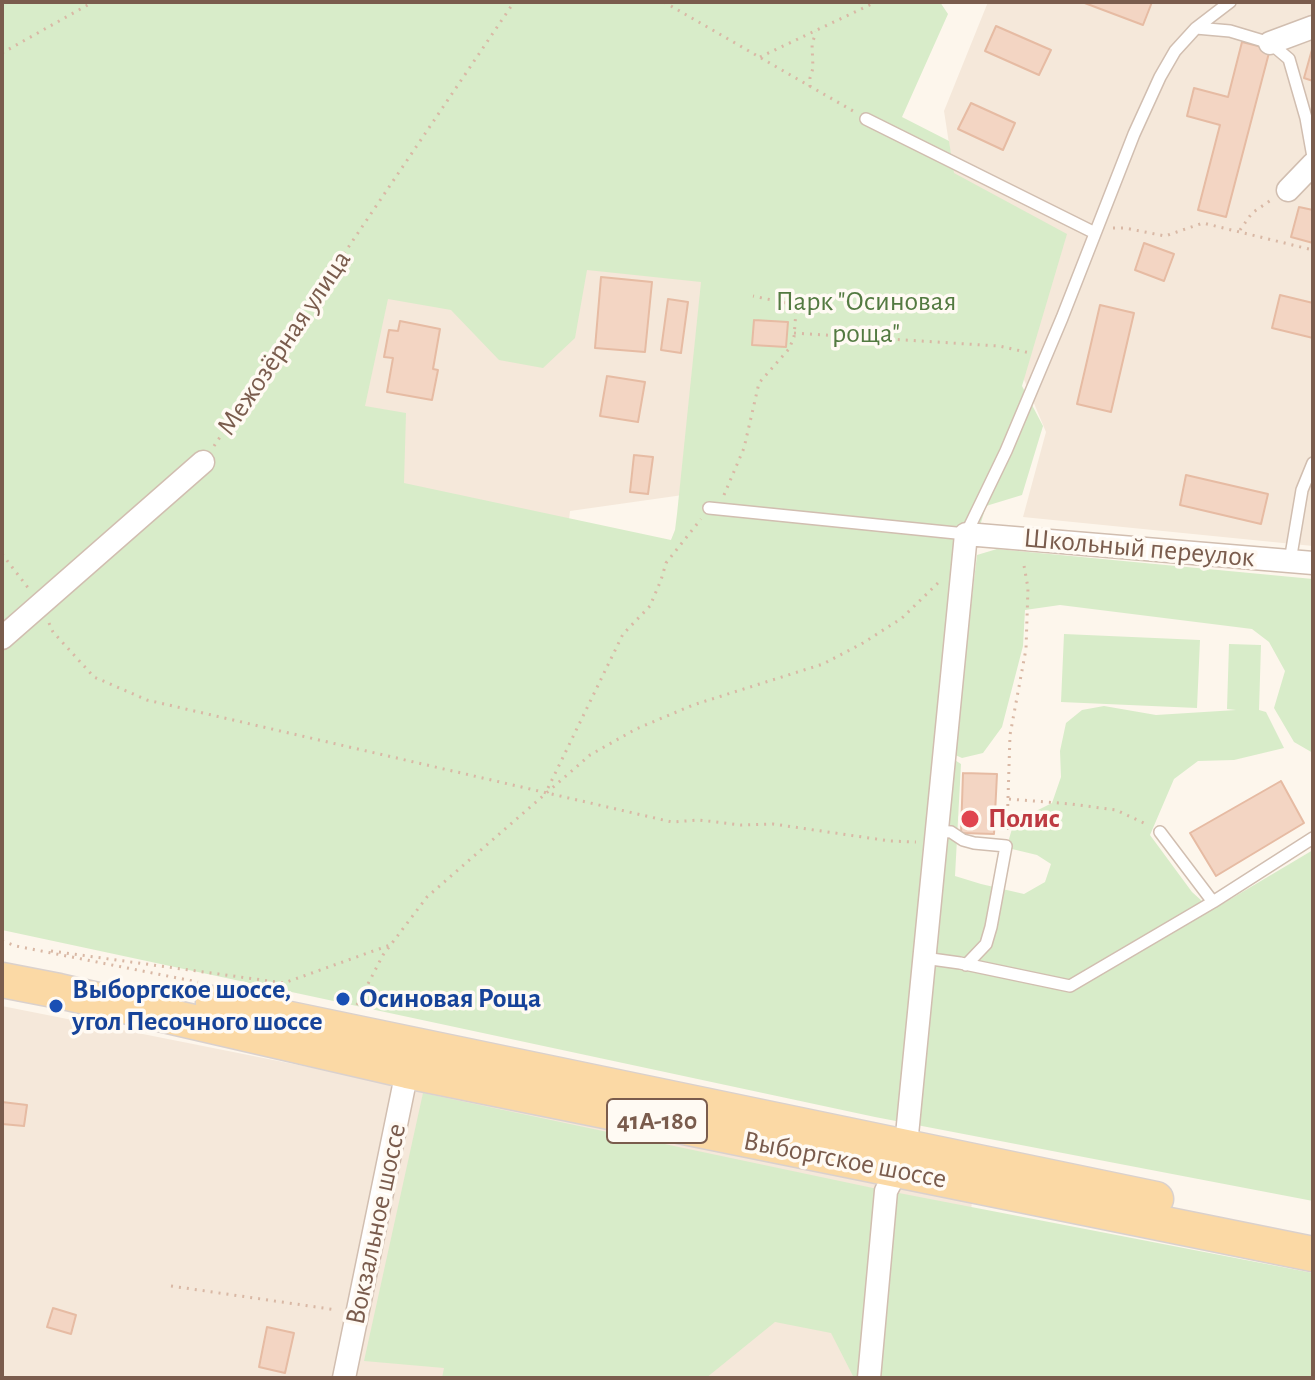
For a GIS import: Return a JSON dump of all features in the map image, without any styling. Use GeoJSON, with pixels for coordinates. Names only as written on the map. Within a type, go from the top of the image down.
{"type":"FeatureCollection","features":[{"type":"Feature","properties":{"kind":"main road","name":"Выборгское шоссе"},"geometry":{"type":"LineString","coordinates":[[9,953],[1313,1254]]}},
{"type":"Feature","properties":{"kind":"main road","name":"Выборгское шоссе"},"geometry":{"type":"LineString","coordinates":[[2,980],[407,1071],[1313,1232]]}},
{"type":"Feature","properties":{"kind":"street"},"geometry":{"type":"LineString","coordinates":[[1270,43],[1313,27]]}},
{"type":"Feature","properties":{"kind":"street"},"geometry":{"type":"LineString","coordinates":[[1288,190],[1313,164]]}},
{"type":"Feature","properties":{"kind":"street","name":"Межозёрная улица"},"geometry":{"type":"LineString","coordinates":[[2,638],[203,462]]}},
{"type":"Feature","properties":{"kind":"street","name":"Школьный переулок"},"geometry":{"type":"LineString","coordinates":[[965,543],[1020,539],[1313,563]]}},
{"type":"Feature","properties":{"kind":"street"},"geometry":{"type":"LineString","coordinates":[[869,1378],[886,1191],[901,1158],[924,958],[965,543]]}},
{"type":"Feature","properties":{"kind":"street","name":"Вокзальное шоссе"},"geometry":{"type":"LineString","coordinates":[[344,1378],[407,1071]]}},
{"type":"Feature","properties":{"kind":"lane"},"geometry":{"type":"LineString","coordinates":[[712,508],[965,543],[1062,318],[1160,77],[1175,51],[1196,28],[1230,2]]}},
{"type":"Feature","properties":{"kind":"lane"},"geometry":{"type":"LineString","coordinates":[[1196,28],[1230,31],[1270,43],[1289,59],[1306,118],[1313,157]]}},
{"type":"Feature","properties":{"kind":"lane"},"geometry":{"type":"LineString","coordinates":[[866,119],[1096,230]]}},
{"type":"Feature","properties":{"kind":"lane"},"geometry":{"type":"LineString","coordinates":[[1290,561],[1302,490],[1313,463]]}},
{"type":"Feature","properties":{"kind":"lane"},"geometry":{"type":"LineString","coordinates":[[936,837],[951,832],[974,843],[1006,846],[986,944],[966,965]]}},
{"type":"Feature","properties":{"kind":"lane"},"geometry":{"type":"LineString","coordinates":[[1160,832],[1213,902]]}},
{"type":"Feature","properties":{"kind":"lane"},"geometry":{"type":"LineString","coordinates":[[924,958],[1070,986],[1213,902],[1313,838]]}},
{"type":"Feature","properties":{"kind":"path"},"geometry":{"type":"LineString","coordinates":[[2,53],[93,2]]}},
{"type":"Feature","properties":{"kind":"path","name":"Межозёрная улица"},"geometry":{"type":"LineString","coordinates":[[203,462],[514,2]]}},
{"type":"Feature","properties":{"kind":"path"},"geometry":{"type":"LineString","coordinates":[[664,2],[866,119]]}},
{"type":"Feature","properties":{"kind":"path"},"geometry":{"type":"LineString","coordinates":[[760,57],[876,2]]}},
{"type":"Feature","properties":{"kind":"path"},"geometry":{"type":"LineString","coordinates":[[810,87],[812,44],[816,31]]}},
{"type":"Feature","properties":{"kind":"path"},"geometry":{"type":"LineString","coordinates":[[1239,232],[1252,213],[1288,190]]}},
{"type":"Feature","properties":{"kind":"path"},"geometry":{"type":"LineString","coordinates":[[1096,230],[1125,228],[1165,236],[1203,223],[1313,250]]}},
{"type":"Feature","properties":{"kind":"path"},"geometry":{"type":"LineString","coordinates":[[546,792],[623,634],[650,606],[666,563],[712,508],[732,478],[744,448],[759,383],[789,349],[796,311],[786,303],[753,296]]}},
{"type":"Feature","properties":{"kind":"path"},"geometry":{"type":"LineString","coordinates":[[794,333],[999,346],[1045,356]]}},
{"type":"Feature","properties":{"kind":"path"},"geometry":{"type":"LineString","coordinates":[[1006,846],[1010,735],[1026,649],[1028,588],[1020,539]]}},
{"type":"Feature","properties":{"kind":"path"},"geometry":{"type":"LineString","coordinates":[[355,1008],[383,955],[427,897],[590,755],[636,729],[693,705],[823,664],[863,643],[902,618],[930,592],[965,543]]}},
{"type":"Feature","properties":{"kind":"path"},"geometry":{"type":"LineString","coordinates":[[2,554],[34,596],[53,632],[94,677],[147,700],[672,822],[699,820],[741,825],[773,824],[890,841],[936,837]]}},
{"type":"Feature","properties":{"kind":"path"},"geometry":{"type":"LineString","coordinates":[[1008,799],[1116,810],[1160,832]]}},
{"type":"Feature","properties":{"kind":"path"},"geometry":{"type":"LineString","coordinates":[[2,941],[9,953]]}},
{"type":"Feature","properties":{"kind":"path"},"geometry":{"type":"LineString","coordinates":[[9,953],[284,983],[390,945]]}},
{"type":"Feature","properties":{"kind":"path"},"geometry":{"type":"LineString","coordinates":[[9,953],[204,983]]}},
{"type":"Feature","properties":{"kind":"path"},"geometry":{"type":"LineString","coordinates":[[171,1286],[358,1313]]}},
{"type":"Feature","properties":{"kind":"shaded area"},"geometry":{"type":"Polygon","coordinates":[[[988,2],[1313,2],[1313,546],[1023,517],[1046,432],[963,234],[944,111],[988,2]]]}},
{"type":"Feature","properties":{"kind":"shaded area"},"geometry":{"type":"Polygon","coordinates":[[[907,155],[690,494],[570,511],[544,741],[95,647],[347,278],[907,155]]]}},
{"type":"Feature","properties":{"kind":"shaded area"},"geometry":{"type":"Polygon","coordinates":[[[2,1006],[972,1199],[961,1378],[2,1378],[2,1006]]]}},
{"type":"Feature","properties":{"kind":"green space","name":"Парк \"Осиновая роща\""},"geometry":{"type":"Polygon","coordinates":[[[2,2],[940,2],[948,14],[902,117],[949,141],[954,173],[1067,234],[1022,386],[1043,426],[1022,495],[986,506],[976,539],[950,757],[961,764],[955,876],[1024,894],[1045,882],[1051,864],[1037,855],[1012,849],[1009,839],[1014,822],[1052,803],[1061,777],[1060,751],[1066,723],[1082,710],[1104,706],[1156,715],[1236,710],[1227,709],[1229,644],[1261,645],[1259,710],[1266,712],[1284,748],[1234,760],[1198,761],[1174,779],[1150,835],[1192,892],[1212,910],[1313,850],[1313,1201],[875,1117],[2,930],[2,2]],[[587,270],[575,338],[543,368],[499,360],[451,310],[388,299],[365,406],[406,413],[404,483],[671,540],[677,514],[701,282],[587,270]]]}},
{"type":"Feature","properties":{"kind":"green space"},"geometry":{"type":"Polygon","coordinates":[[[997,549],[1313,579],[1313,753],[1294,742],[1274,708],[1285,671],[1269,642],[1252,629],[1060,605],[1025,610],[1023,646],[1002,727],[983,753],[962,758],[953,754],[977,555],[997,549]]]}},
{"type":"Feature","properties":{"kind":"green space"},"geometry":{"type":"Polygon","coordinates":[[[1064,634],[1200,640],[1197,708],[1061,702],[1064,634]]]}},
{"type":"Feature","properties":{"kind":"green space"},"geometry":{"type":"Polygon","coordinates":[[[423,1093],[873,1188],[1313,1273],[1313,1378],[854,1378],[831,1333],[775,1322],[706,1378],[442,1378],[444,1368],[364,1361],[423,1093]]]}},
{"type":"Feature","properties":{"kind":"building"},"geometry":{"type":"Polygon","coordinates":[[[1082,2],[1152,2],[1143,25],[1082,2]]]}},
{"type":"Feature","properties":{"kind":"building"},"geometry":{"type":"Polygon","coordinates":[[[996,26],[1051,50],[1039,75],[985,51],[996,26]]]}},
{"type":"Feature","properties":{"kind":"building"},"geometry":{"type":"Polygon","coordinates":[[[1242,42],[1270,49],[1226,217],[1198,210],[1220,125],[1187,116],[1194,88],[1228,97],[1242,42]]]}},
{"type":"Feature","properties":{"kind":"building"},"geometry":{"type":"Polygon","coordinates":[[[1313,46],[1313,81],[1304,78],[1313,46]]]}},
{"type":"Feature","properties":{"kind":"building"},"geometry":{"type":"Polygon","coordinates":[[[971,103],[1015,123],[1003,150],[958,129],[971,103]]]}},
{"type":"Feature","properties":{"kind":"building"},"geometry":{"type":"Polygon","coordinates":[[[1299,207],[1313,210],[1313,243],[1291,237],[1299,207]]]}},
{"type":"Feature","properties":{"kind":"building"},"geometry":{"type":"Polygon","coordinates":[[[1144,243],[1174,254],[1164,281],[1135,270],[1144,243]]]}},
{"type":"Feature","properties":{"kind":"building"},"geometry":{"type":"Polygon","coordinates":[[[601,277],[652,282],[645,352],[595,348],[601,277]]]}},
{"type":"Feature","properties":{"kind":"building"},"geometry":{"type":"Polygon","coordinates":[[[1280,295],[1313,303],[1313,338],[1272,328],[1280,295]]]}},
{"type":"Feature","properties":{"kind":"building"},"geometry":{"type":"Polygon","coordinates":[[[668,299],[688,302],[681,353],[661,350],[668,299]]]}},
{"type":"Feature","properties":{"kind":"building"},"geometry":{"type":"Polygon","coordinates":[[[1100,305],[1134,313],[1111,412],[1077,404],[1100,305]]]}},
{"type":"Feature","properties":{"kind":"building"},"geometry":{"type":"Polygon","coordinates":[[[754,320],[788,322],[786,347],[752,345],[754,320]]]}},
{"type":"Feature","properties":{"kind":"building"},"geometry":{"type":"Polygon","coordinates":[[[400,321],[440,329],[433,369],[438,370],[432,400],[387,392],[393,358],[384,357],[389,330],[398,331],[400,321]]]}},
{"type":"Feature","properties":{"kind":"building"},"geometry":{"type":"Polygon","coordinates":[[[607,376],[645,382],[638,422],[600,416],[607,376]]]}},
{"type":"Feature","properties":{"kind":"building"},"geometry":{"type":"Polygon","coordinates":[[[634,455],[653,457],[648,494],[630,492],[634,455]]]}},
{"type":"Feature","properties":{"kind":"building"},"geometry":{"type":"Polygon","coordinates":[[[1186,475],[1268,494],[1261,524],[1180,505],[1186,475]]]}},
{"type":"Feature","properties":{"kind":"building"},"geometry":{"type":"Polygon","coordinates":[[[963,773],[997,774],[994,834],[961,833],[963,773]]]}},
{"type":"Feature","properties":{"kind":"building"},"geometry":{"type":"Polygon","coordinates":[[[1281,781],[1304,823],[1216,876],[1190,833],[1281,781]]]}},
{"type":"Feature","properties":{"kind":"building"},"geometry":{"type":"Polygon","coordinates":[[[2,1102],[27,1105],[24,1126],[2,1124],[2,1102]]]}},
{"type":"Feature","properties":{"kind":"building"},"geometry":{"type":"Polygon","coordinates":[[[53,1308],[76,1315],[71,1334],[47,1327],[53,1308]]]}},
{"type":"Feature","properties":{"kind":"building"},"geometry":{"type":"Polygon","coordinates":[[[267,1327],[294,1333],[285,1373],[259,1367],[267,1327]]]}},
{"type":"Feature","properties":{"kind":"place","name":"Полис"},"geometry":{"type":"Point","coordinates":[970,819]}},
{"type":"Feature","properties":{"kind":"place","name":"Осиновая Роща"},"geometry":{"type":"Point","coordinates":[343,999]}},
{"type":"Feature","properties":{"kind":"place","name":"Выборгское шоссе, угол Песочного шоссе"},"geometry":{"type":"Point","coordinates":[56,1006]}}]}
